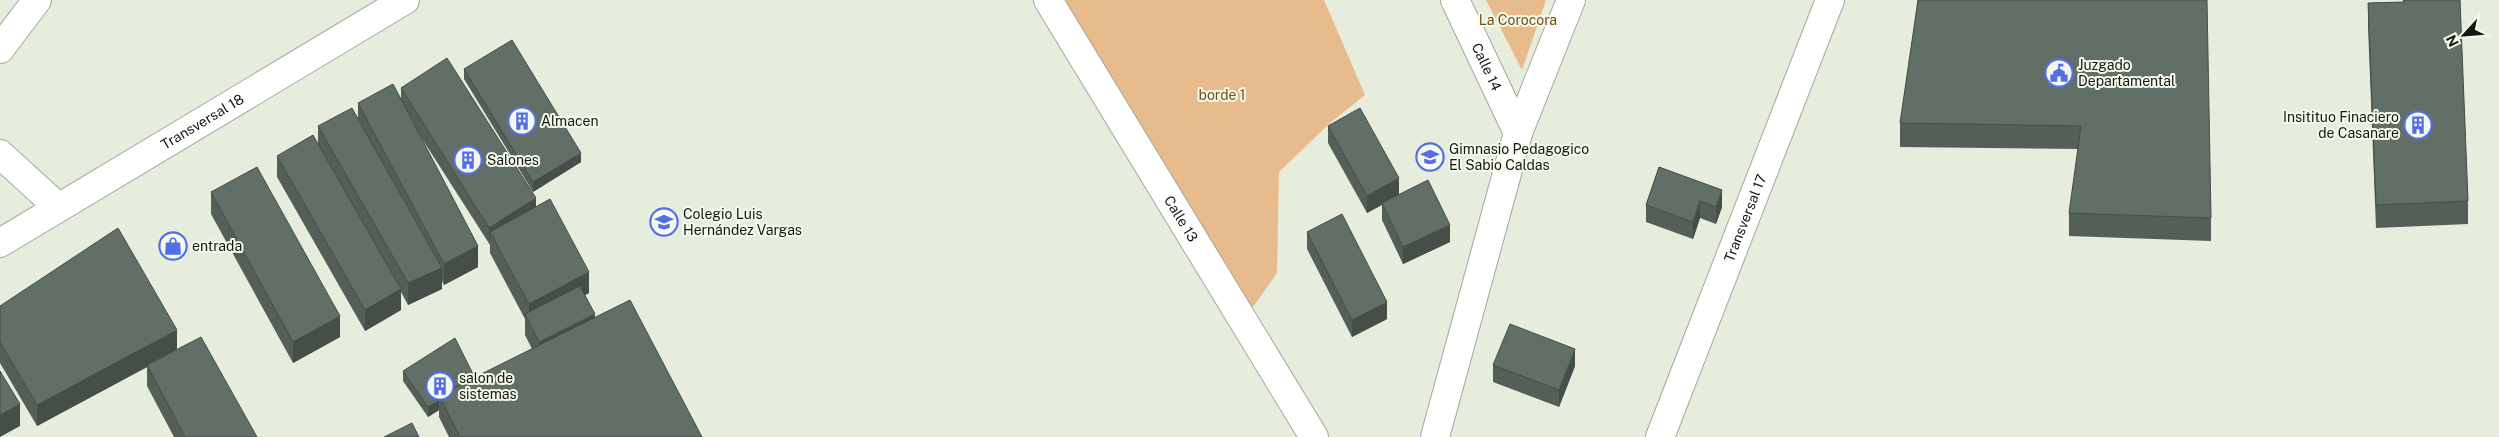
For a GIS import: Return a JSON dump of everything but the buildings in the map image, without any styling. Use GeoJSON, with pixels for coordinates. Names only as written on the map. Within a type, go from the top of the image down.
{"type":"FeatureCollection","features":[{"type":"Feature","properties":{"kind":"street"},"geometry":{"type":"LineString","coordinates":[[0,49],[37,0]]}},
{"type":"Feature","properties":{"kind":"street","name":"Transversal 18"},"geometry":{"type":"LineString","coordinates":[[0,243],[405,0]]}},
{"type":"Feature","properties":{"kind":"street","name":"Calle 13"},"geometry":{"type":"LineString","coordinates":[[1048,0],[1314,437]]}},
{"type":"Feature","properties":{"kind":"street","name":"Calle 14"},"geometry":{"type":"LineString","coordinates":[[1455,0],[1518,133]]}},
{"type":"Feature","properties":{"kind":"street"},"geometry":{"type":"LineString","coordinates":[[1434,437],[1518,133],[1572,0]]}},
{"type":"Feature","properties":{"kind":"street","name":"Transversal 17"},"geometry":{"type":"LineString","coordinates":[[1660,437],[1830,0]]}},
{"type":"Feature","properties":{"kind":"street"},"geometry":{"type":"LineString","coordinates":[[0,154],[58,207]]}},
{"type":"Feature","properties":{"kind":"green space","name":"borde 1"},"geometry":{"type":"Polygon","coordinates":[[[1049,0],[1324,0],[1365,95],[1330,123],[1279,172],[1277,273],[1246,317],[1049,0]]]}},
{"type":"Feature","properties":{"kind":"green space","name":"La Corocora"},"geometry":{"type":"Polygon","coordinates":[[[1486,0],[1546,0],[1522,70],[1486,0]]]}},
{"type":"Feature","properties":{"kind":"place","name":"Juzgado Departamental"},"geometry":{"type":"Point","coordinates":[2059,73]}},
{"type":"Feature","properties":{"kind":"place","name":"Almacen"},"geometry":{"type":"Point","coordinates":[522,121]}},
{"type":"Feature","properties":{"kind":"place","name":"Insitituo Finaciero de Casanare"},"geometry":{"type":"Point","coordinates":[2418,125]}},
{"type":"Feature","properties":{"kind":"place","name":"Gimnasio Pedagogico El Sabio Caldas"},"geometry":{"type":"Point","coordinates":[1430,157]}},
{"type":"Feature","properties":{"kind":"place","name":"Salones"},"geometry":{"type":"Point","coordinates":[468,160]}},
{"type":"Feature","properties":{"kind":"place","name":"Colegio Luis Hernández Vargas"},"geometry":{"type":"Point","coordinates":[664,222]}},
{"type":"Feature","properties":{"kind":"place","name":"entrada"},"geometry":{"type":"Point","coordinates":[173,246]}},
{"type":"Feature","properties":{"kind":"place","name":"salon de sistemas"},"geometry":{"type":"Point","coordinates":[440,386]}}]}
